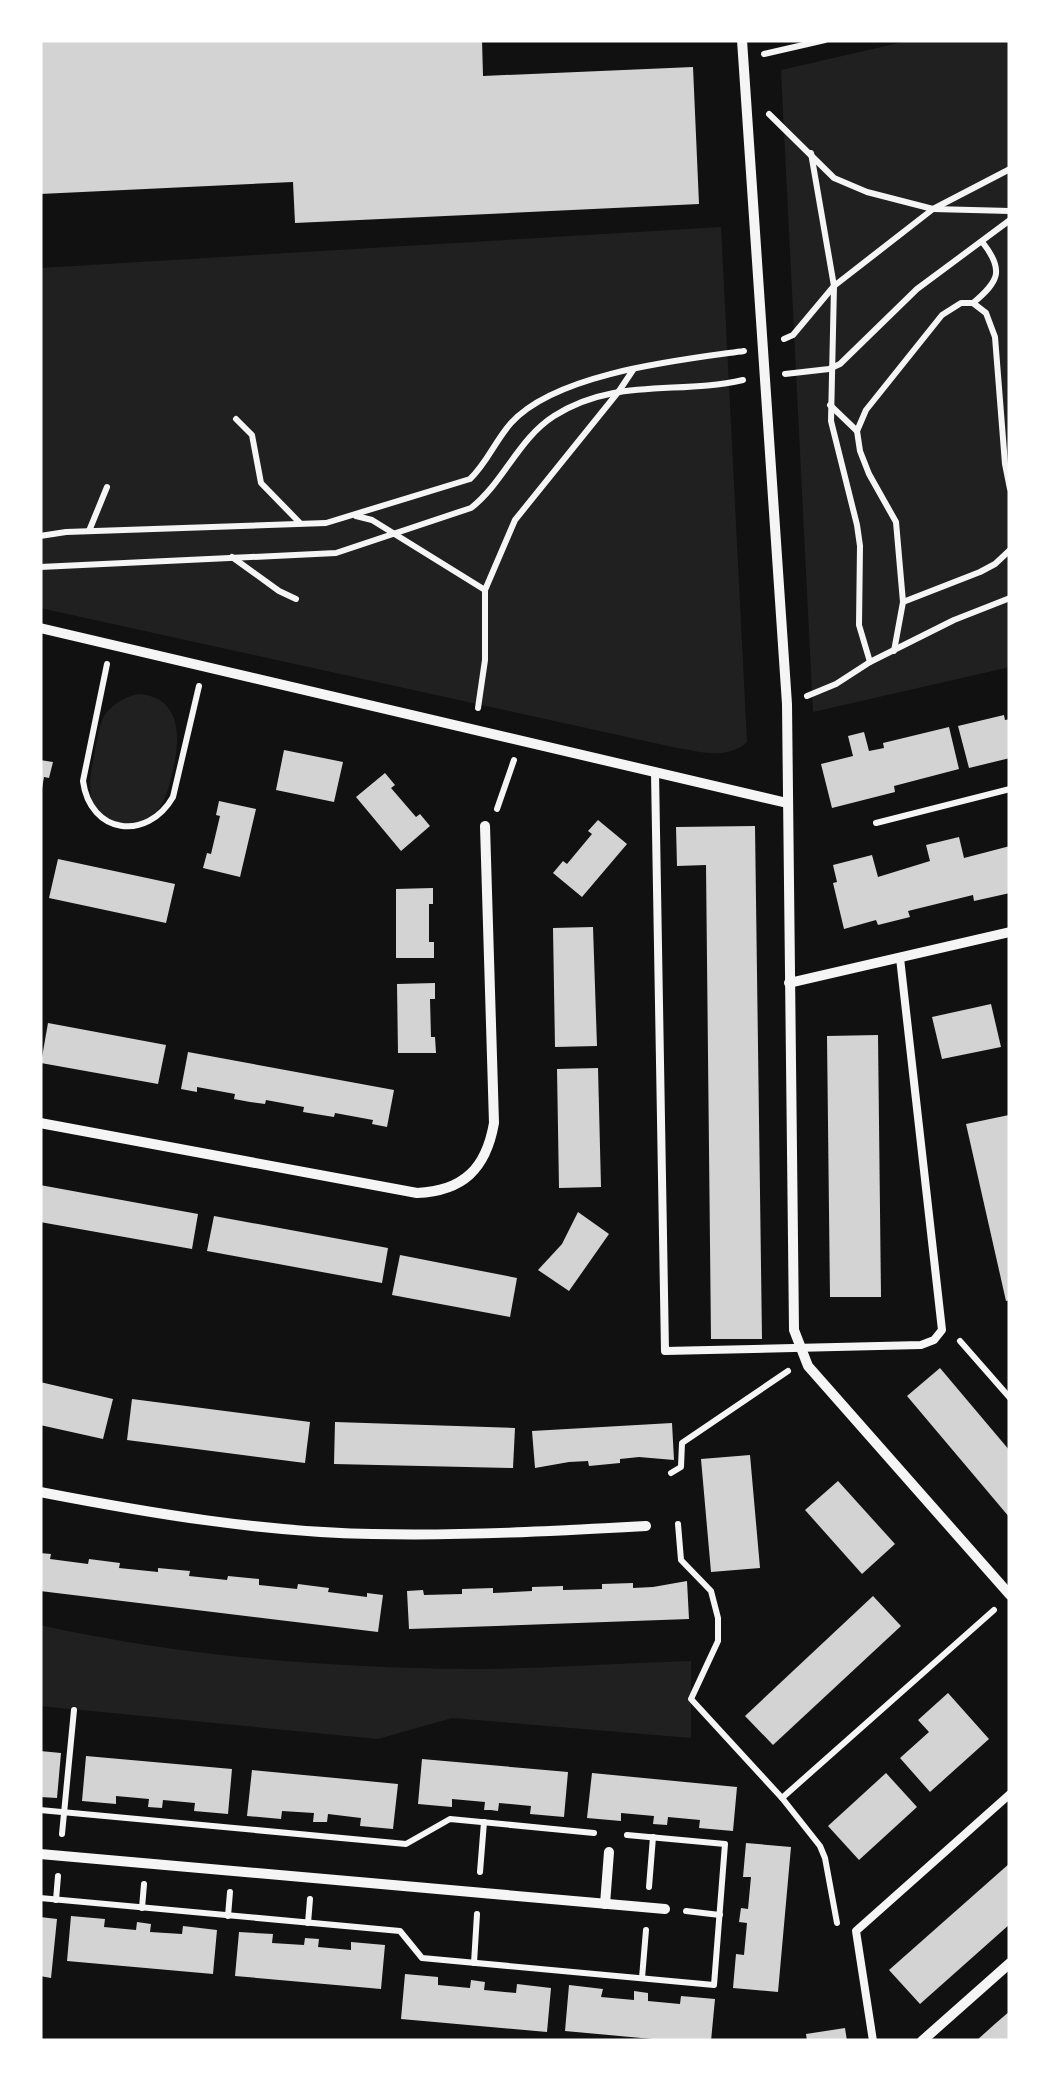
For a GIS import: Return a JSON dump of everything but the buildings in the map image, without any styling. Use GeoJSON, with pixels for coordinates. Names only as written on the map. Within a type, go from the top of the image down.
{"type":"FeatureCollection","features":[{"type":"Feature","properties":{"kind":"street"},"geometry":{"type":"LineString","coordinates":[[742,40],[787,704],[794,1330],[802,1355],[1010,1595]]}},
{"type":"Feature","properties":{"kind":"street"},"geometry":{"type":"LineString","coordinates":[[40,628],[787,803]]}},
{"type":"Feature","properties":{"kind":"street"},"geometry":{"type":"LineString","coordinates":[[40,1122],[417,1194],[456,1186],[482,1159],[494,1123],[484,826]]}},
{"type":"Feature","properties":{"kind":"street"},"geometry":{"type":"LineString","coordinates":[[790,983],[1008,932],[1010,946]]}},
{"type":"Feature","properties":{"kind":"street"},"geometry":{"type":"LineString","coordinates":[[40,1492],[261,1527],[369,1534],[480,1534],[646,1526]]}},
{"type":"Feature","properties":{"kind":"street"},"geometry":{"type":"LineString","coordinates":[[605,1904],[608,1852]]}},
{"type":"Feature","properties":{"kind":"street"},"geometry":{"type":"LineString","coordinates":[[40,1854],[665,1909]]}},
{"type":"Feature","properties":{"kind":"street"},"geometry":{"type":"LineString","coordinates":[[922,2041],[1010,1963]]}},
{"type":"Feature","properties":{"kind":"lane"},"geometry":{"type":"LineString","coordinates":[[655,773],[666,1351],[802,1355],[921,1345],[934,1340],[942,1330],[900,958]]}},
{"type":"Feature","properties":{"kind":"lane"},"geometry":{"type":"LineString","coordinates":[[873,2041],[856,1931],[1010,1794]]}},
{"type":"Feature","properties":{"kind":"path"},"geometry":{"type":"LineString","coordinates":[[744,59],[825,40]]}},
{"type":"Feature","properties":{"kind":"path"},"geometry":{"type":"LineString","coordinates":[[746,92],[834,178],[867,192],[933,209],[1010,211]]}},
{"type":"Feature","properties":{"kind":"path"},"geometry":{"type":"LineString","coordinates":[[811,153],[834,286],[830,405],[835,447],[857,525],[859,625],[870,662]]}},
{"type":"Feature","properties":{"kind":"path"},"geometry":{"type":"LineString","coordinates":[[40,536],[326,523],[470,479],[512,422],[561,391],[632,370],[765,347],[793,335],[834,286],[933,209],[1010,169]]}},
{"type":"Feature","properties":{"kind":"path"},"geometry":{"type":"LineString","coordinates":[[40,567],[336,553],[471,508],[484,498],[524,442],[554,416],[619,391],[714,387],[766,374],[830,369],[840,364],[917,288],[1010,220]]}},
{"type":"Feature","properties":{"kind":"path"},"geometry":{"type":"LineString","coordinates":[[973,304],[996,278],[993,256],[983,242]]}},
{"type":"Feature","properties":{"kind":"path"},"geometry":{"type":"LineString","coordinates":[[894,652],[903,602],[896,522],[869,474],[857,431],[866,410],[942,314],[961,303],[973,304],[986,313],[996,336],[1010,489]]}},
{"type":"Feature","properties":{"kind":"path"},"geometry":{"type":"LineString","coordinates":[[475,732],[485,660],[485,590],[515,520],[632,370]]}},
{"type":"Feature","properties":{"kind":"path"},"geometry":{"type":"LineString","coordinates":[[830,405],[857,431]]}},
{"type":"Feature","properties":{"kind":"path"},"geometry":{"type":"LineString","coordinates":[[236,419],[252,434],[261,483],[301,524]]}},
{"type":"Feature","properties":{"kind":"path"},"geometry":{"type":"LineString","coordinates":[[88,531],[107,487]]}},
{"type":"Feature","properties":{"kind":"path"},"geometry":{"type":"LineString","coordinates":[[355,516],[372,520],[485,590]]}},
{"type":"Feature","properties":{"kind":"path"},"geometry":{"type":"LineString","coordinates":[[903,602],[980,572],[1010,550]]}},
{"type":"Feature","properties":{"kind":"path"},"geometry":{"type":"LineString","coordinates":[[232,557],[279,591],[296,598]]}},
{"type":"Feature","properties":{"kind":"path"},"geometry":{"type":"LineString","coordinates":[[787,704],[836,684],[870,662],[954,620],[1010,598]]}},
{"type":"Feature","properties":{"kind":"path"},"geometry":{"type":"LineString","coordinates":[[111,643],[83,780],[84,795],[91,807],[100,818],[117,825],[136,826],[153,821],[173,797],[204,666]]}},
{"type":"Feature","properties":{"kind":"path"},"geometry":{"type":"LineString","coordinates":[[484,826],[496,813],[520,742]]}},
{"type":"Feature","properties":{"kind":"path"},"geometry":{"type":"LineString","coordinates":[[876,823],[1010,789]]}},
{"type":"Feature","properties":{"kind":"path"},"geometry":{"type":"LineString","coordinates":[[942,1330],[960,1341],[1010,1398]]}},
{"type":"Feature","properties":{"kind":"path"},"geometry":{"type":"LineString","coordinates":[[672,1473],[681,1467],[682,1443],[802,1355]]}},
{"type":"Feature","properties":{"kind":"path"},"geometry":{"type":"LineString","coordinates":[[678,1524],[681,1560],[711,1591],[718,1618],[718,1641],[691,1699],[782,1798],[820,1846],[836,1922],[856,1931]]}},
{"type":"Feature","properties":{"kind":"path"},"geometry":{"type":"LineString","coordinates":[[782,1798],[996,1608]]}},
{"type":"Feature","properties":{"kind":"path"},"geometry":{"type":"LineString","coordinates":[[64,1811],[74,1710]]}},
{"type":"Feature","properties":{"kind":"path"},"geometry":{"type":"LineString","coordinates":[[665,1909],[720,1914]]}},
{"type":"Feature","properties":{"kind":"shaded area"},"geometry":{"type":"Polygon","coordinates":[[[912,40],[1010,40],[1010,667],[813,712],[781,70],[912,40]]]}},
{"type":"Feature","properties":{"kind":"shaded area"},"geometry":{"type":"Polygon","coordinates":[[[721,227],[747,742],[739,748],[714,753],[677,748],[40,608],[40,268],[721,227]]]}},
{"type":"Feature","properties":{"kind":"shaded area"},"geometry":{"type":"Polygon","coordinates":[[[139,694],[162,702],[169,710],[177,730],[176,753],[159,809],[143,821],[117,822],[106,818],[93,803],[93,761],[106,713],[121,700],[139,694]]]}},
{"type":"Feature","properties":{"kind":"shaded area"},"geometry":{"type":"Polygon","coordinates":[[[40,1625],[199,1652],[363,1666],[498,1669],[691,1661],[691,1738],[452,1718],[378,1739],[40,1706],[40,1625]]]}}]}
